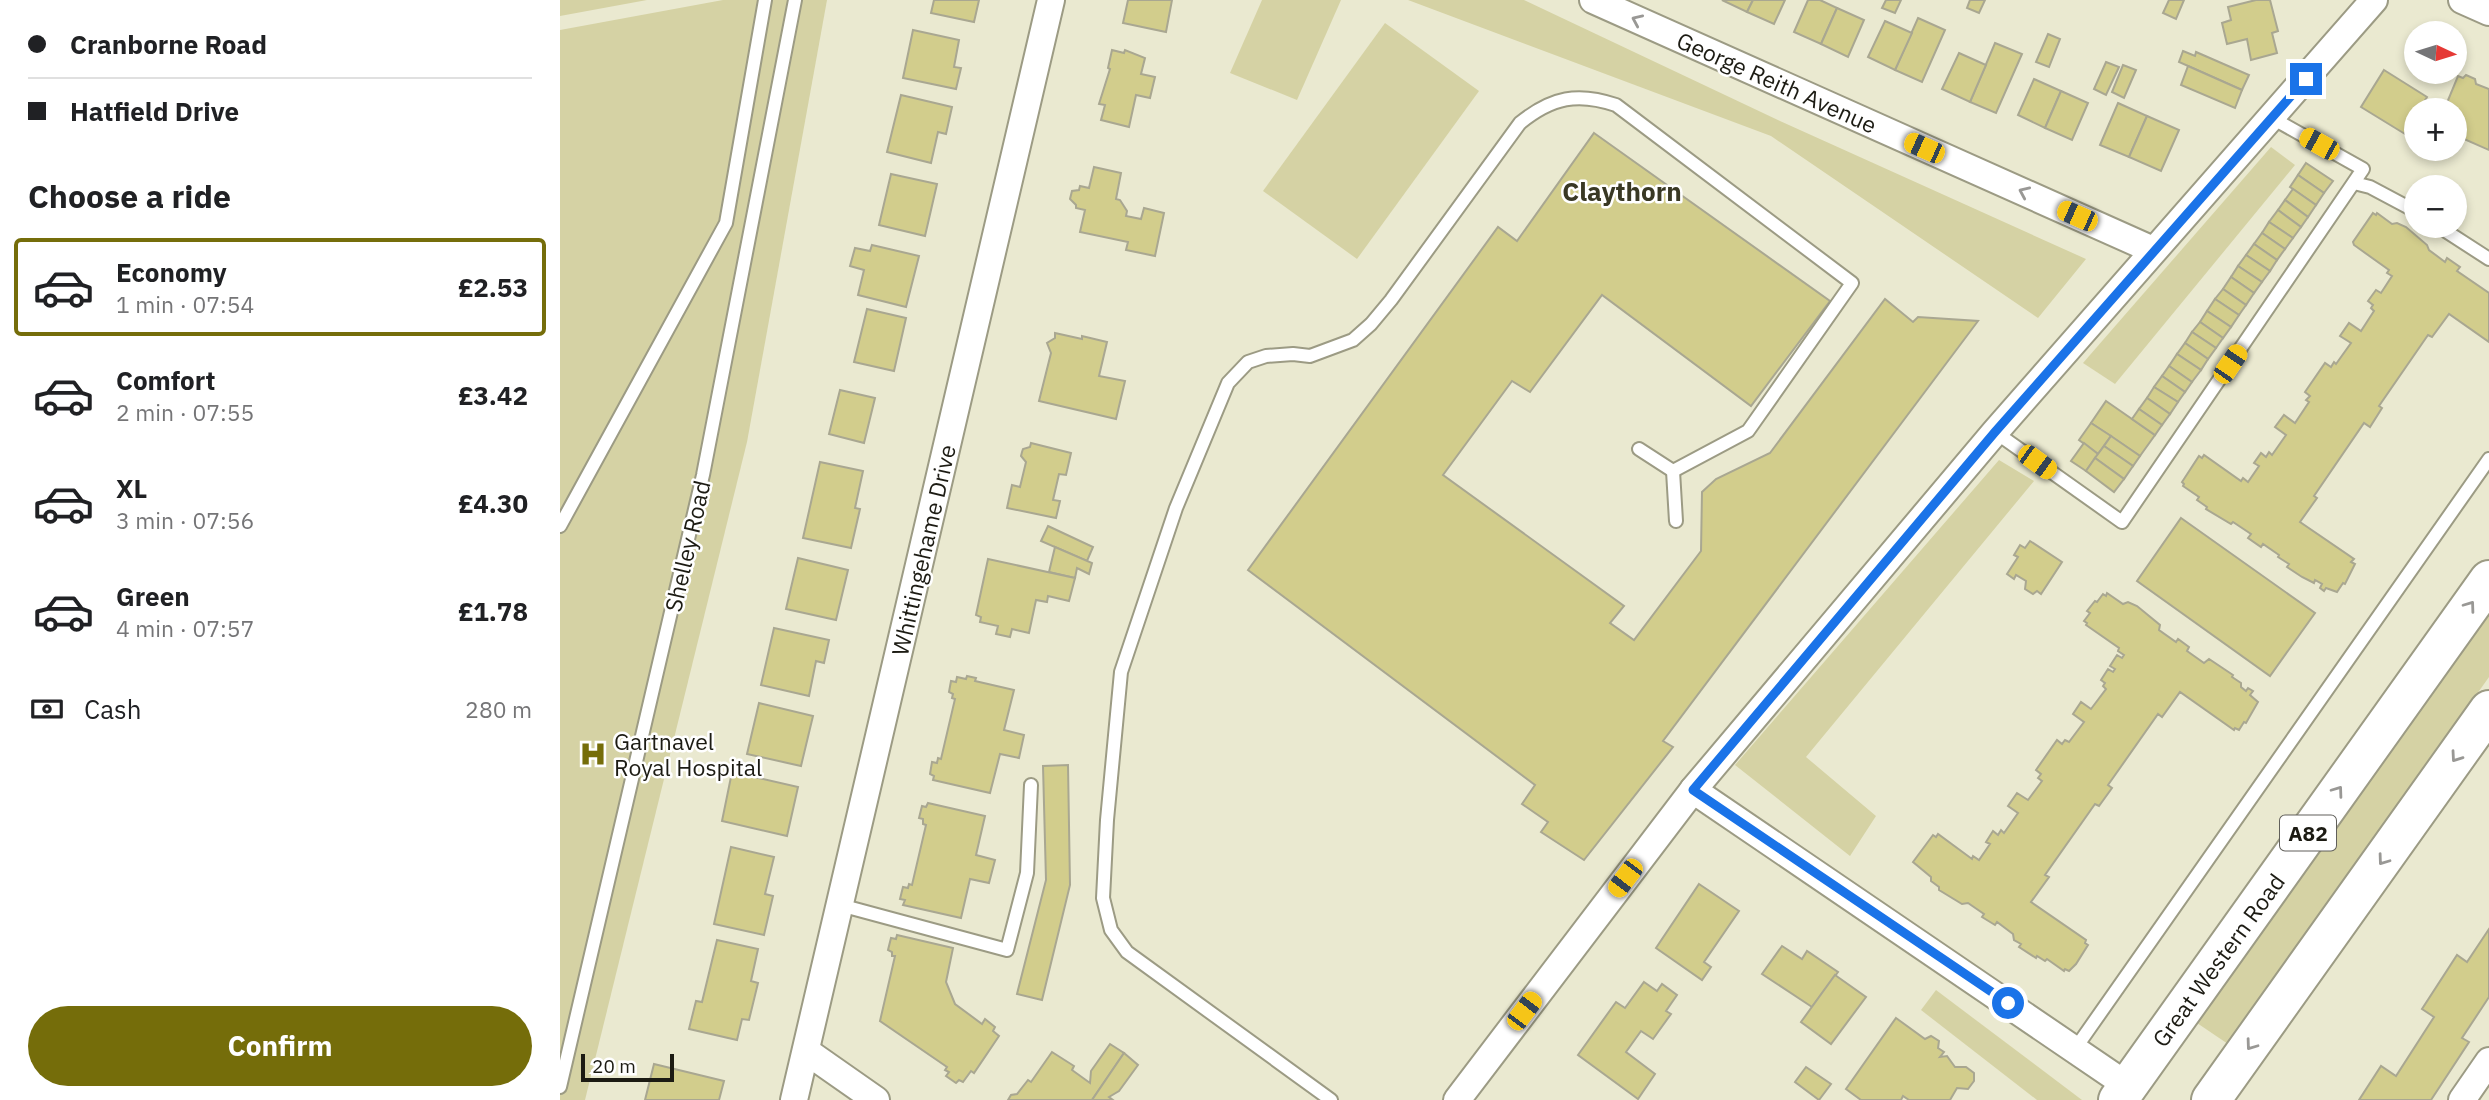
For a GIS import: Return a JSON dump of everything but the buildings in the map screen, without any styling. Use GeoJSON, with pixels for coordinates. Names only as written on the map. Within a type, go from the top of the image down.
{"type":"FeatureCollection","features":[{"type":"Feature","properties":{"kind":"main road","name":"Great Western Road"},"geometry":{"type":"LineString","coordinates":[[2123,1093],[2489,580]]}},
{"type":"Feature","properties":{"kind":"main road"},"geometry":{"type":"LineString","coordinates":[[2211,1100],[2489,710]]}},
{"type":"Feature","properties":{"kind":"street","name":"Whittingehame Drive"},"geometry":{"type":"LineString","coordinates":[[794,1100],[1051,0]]}},
{"type":"Feature","properties":{"kind":"street","name":"George Reith Avenue"},"geometry":{"type":"LineString","coordinates":[[1592,0],[2153,250]]}},
{"type":"Feature","properties":{"kind":"street"},"geometry":{"type":"LineString","coordinates":[[1457,1100],[1693,790],[1995,432],[2374,0]]}},
{"type":"Feature","properties":{"kind":"street"},"geometry":{"type":"LineString","coordinates":[[2462,0],[2489,12]]}},
{"type":"Feature","properties":{"kind":"street"},"geometry":{"type":"LineString","coordinates":[[1693,790],[2075,1049],[2123,1093]]}},
{"type":"Feature","properties":{"kind":"street"},"geometry":{"type":"LineString","coordinates":[[806,1051],[876,1100]]}},
{"type":"Feature","properties":{"kind":"street"},"geometry":{"type":"LineString","coordinates":[[2462,1100],[2489,1061]]}},
{"type":"Feature","properties":{"kind":"lane"},"geometry":{"type":"LineString","coordinates":[[560,526],[726,223],[765,0]]}},
{"type":"Feature","properties":{"kind":"lane","name":"Shelley Road"},"geometry":{"type":"LineString","coordinates":[[560,1087],[704,475],[795,0]]}},
{"type":"Feature","properties":{"kind":"lane"},"geometry":{"type":"LineString","coordinates":[[1331,1100],[1127,952],[1111,930],[1104,898],[1107,820],[1121,673],[1176,508],[1228,383],[1248,362],[1266,356],[1310,356],[1353,340],[1391,300],[1520,123],[1536,109],[1554,101],[1580,97],[1598,99],[1616,105],[1852,283],[1748,431],[1673,471]]}},
{"type":"Feature","properties":{"kind":"lane"},"geometry":{"type":"LineString","coordinates":[[1995,432],[2122,522],[2363,169],[2272,118]]}},
{"type":"Feature","properties":{"kind":"lane"},"geometry":{"type":"LineString","coordinates":[[2354,183],[2370,187],[2404,205]]}},
{"type":"Feature","properties":{"kind":"lane"},"geometry":{"type":"LineString","coordinates":[[2457,238],[2489,259]]}},
{"type":"Feature","properties":{"kind":"lane"},"geometry":{"type":"LineString","coordinates":[[1639,449],[1673,471]]}},
{"type":"Feature","properties":{"kind":"lane"},"geometry":{"type":"LineString","coordinates":[[2075,1049],[2489,458]]}},
{"type":"Feature","properties":{"kind":"lane"},"geometry":{"type":"LineString","coordinates":[[1673,471],[1676,521]]}},
{"type":"Feature","properties":{"kind":"lane"},"geometry":{"type":"LineString","coordinates":[[840,905],[1007,950],[1027,873],[1031,785]]}},
{"type":"Feature","properties":{"kind":"shaded area"},"geometry":{"type":"Polygon","coordinates":[[[560,0],[647,0],[560,16],[560,0]]]}},
{"type":"Feature","properties":{"kind":"shaded area","name":"Gartnavel Royal Hospital"},"geometry":{"type":"Polygon","coordinates":[[[723,0],[827,0],[747,442],[585,1100],[560,1100],[560,30],[723,0]]]}},
{"type":"Feature","properties":{"kind":"shaded area"},"geometry":{"type":"Polygon","coordinates":[[[1262,0],[1341,0],[1297,100],[1230,73],[1262,0]]]}},
{"type":"Feature","properties":{"kind":"shaded area"},"geometry":{"type":"Polygon","coordinates":[[[1408,0],[1524,0],[1780,121],[2086,259],[2038,318],[1771,136],[1408,0]]]}},
{"type":"Feature","properties":{"kind":"shaded area"},"geometry":{"type":"Polygon","coordinates":[[[1385,23],[1479,91],[1357,259],[1263,191],[1385,23]]]}},
{"type":"Feature","properties":{"kind":"shaded area"},"geometry":{"type":"Polygon","coordinates":[[[2271,147],[2295,165],[2115,384],[2083,363],[2271,147]]]}},
{"type":"Feature","properties":{"kind":"shaded area"},"geometry":{"type":"Polygon","coordinates":[[[1999,460],[2034,481],[1806,757],[1876,816],[1850,856],[1735,765],[1999,460]]]}},
{"type":"Feature","properties":{"kind":"shaded area"},"geometry":{"type":"Polygon","coordinates":[[[2489,610],[2489,677],[2228,1044],[2197,1023],[2489,610]]]}},
{"type":"Feature","properties":{"kind":"shaded area"},"geometry":{"type":"Polygon","coordinates":[[[1936,990],[2082,1100],[2037,1100],[1921,1010],[1936,990]]]}},
{"type":"Feature","properties":{"kind":"place","name":"Gartnavel Royal Hospital"},"geometry":{"type":"Point","coordinates":[593,754]}},
{"type":"Feature","properties":{"kind":"district","name":"Claythorn"},"geometry":{"type":"Point","coordinates":[1622,191]}},
{"type":"Feature","properties":{"kind":"route"},"geometry":{"type":"LineString","coordinates":[[2008,1003],[1693,790],[1995,432],[2306,79]]}}]}
